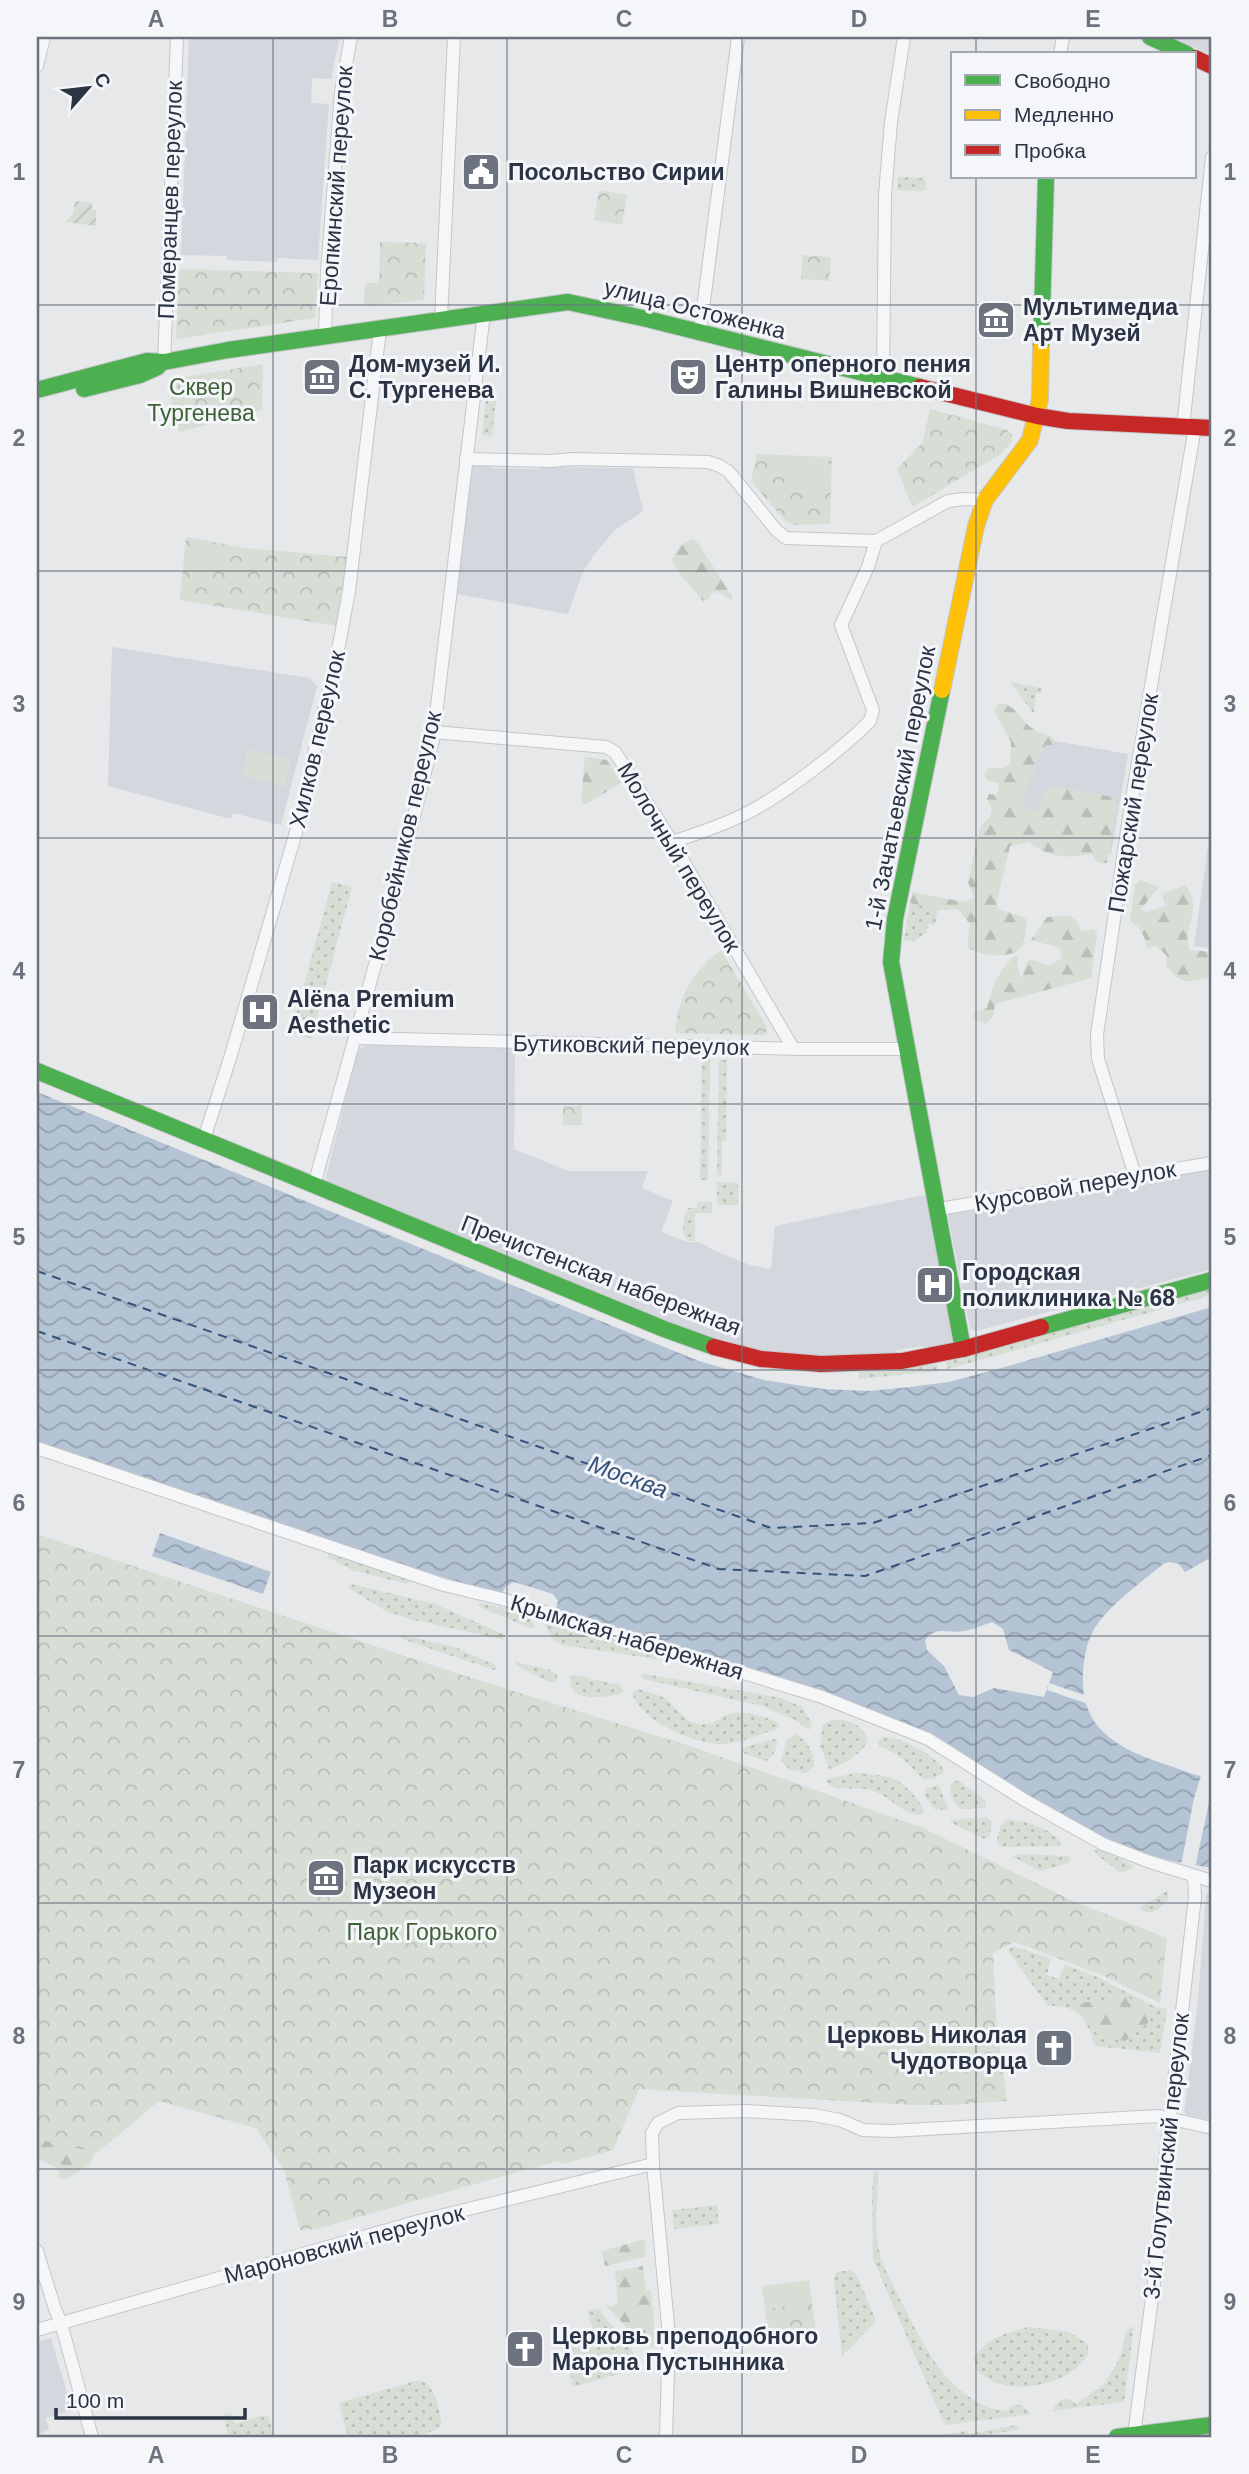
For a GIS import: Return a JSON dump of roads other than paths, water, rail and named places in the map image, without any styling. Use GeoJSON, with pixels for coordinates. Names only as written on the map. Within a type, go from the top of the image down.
{"type":"FeatureCollection","features":[{"type":"Feature","properties":{"kind":"main road"},"geometry":{"type":"LineString","coordinates":[[1150,37],[1183,52]]}},
{"type":"Feature","properties":{"kind":"main road"},"geometry":{"type":"LineString","coordinates":[[1196,58],[1212,66]]}},
{"type":"Feature","properties":{"kind":"main road","name":"1-й Зачатьевский переулок"},"geometry":{"type":"LineString","coordinates":[[963,1349],[891,962],[895,919],[973,538],[985,500],[1025,449],[1037,416],[1040,399],[1046,178]]}},
{"type":"Feature","properties":{"kind":"main road","name":"улица Остоженка"},"geometry":{"type":"LineString","coordinates":[[37,390],[147,361],[164,362],[228,350],[568,302],[1037,416],[1068,421],[1212,428]]}},
{"type":"Feature","properties":{"kind":"main road","name":"улица Остоженка"},"geometry":{"type":"LineString","coordinates":[[37,401],[139,375],[164,362]]}},
{"type":"Feature","properties":{"kind":"main road","name":"Пречистенская набережная"},"geometry":{"type":"LineString","coordinates":[[37,1071],[656,1325],[728,1352],[761,1359],[821,1364],[902,1361],[963,1349],[1212,1280]]}},
{"type":"Feature","properties":{"kind":"main road"},"geometry":{"type":"LineString","coordinates":[[1117,2437],[1212,2425]]}},
{"type":"Feature","properties":{"kind":"street"},"geometry":{"type":"LineString","coordinates":[[37,66],[44,37]]}},
{"type":"Feature","properties":{"kind":"street","name":"Померанцев переулок"},"geometry":{"type":"LineString","coordinates":[[164,362],[177,37]]}},
{"type":"Feature","properties":{"kind":"street","name":"Еропкинский переулок"},"geometry":{"type":"LineString","coordinates":[[325,336],[327,272],[341,92],[351,37]]}},
{"type":"Feature","properties":{"kind":"street"},"geometry":{"type":"LineString","coordinates":[[440,319],[454,37]]}},
{"type":"Feature","properties":{"kind":"street"},"geometry":{"type":"LineString","coordinates":[[700,332],[738,37]]}},
{"type":"Feature","properties":{"kind":"street"},"geometry":{"type":"LineString","coordinates":[[883,378],[885,195],[891,122],[904,37]]}},
{"type":"Feature","properties":{"kind":"street","name":"Пожарский переулок"},"geometry":{"type":"LineString","coordinates":[[1135,1175],[1098,1059],[1097,1035],[1189,427],[1212,157]]}},
{"type":"Feature","properties":{"kind":"street","name":"Коробейников переулок"},"geometry":{"type":"LineString","coordinates":[[314,1185],[396,887],[434,732],[484,313]]}},
{"type":"Feature","properties":{"kind":"street","name":"Хилков переулок"},"geometry":{"type":"LineString","coordinates":[[204,1139],[296,832],[339,645],[349,591],[380,329]]}},
{"type":"Feature","properties":{"kind":"street"},"geometry":{"type":"LineString","coordinates":[[467,459],[708,462],[729,472],[777,531],[786,538],[876,541],[948,501],[985,500]]}},
{"type":"Feature","properties":{"kind":"street"},"geometry":{"type":"LineString","coordinates":[[672,842],[757,808],[807,773],[870,721],[873,710],[841,625],[868,567],[876,541]]}},
{"type":"Feature","properties":{"kind":"street","name":"Молочный переулок"},"geometry":{"type":"LineString","coordinates":[[434,732],[611,748],[619,755],[793,1048]]}},
{"type":"Feature","properties":{"kind":"street","name":"Бутиковский переулок"},"geometry":{"type":"LineString","coordinates":[[355,1038],[908,1049]]}},
{"type":"Feature","properties":{"kind":"street","name":"Курсовой переулок"},"geometry":{"type":"LineString","coordinates":[[939,1209],[1212,1163]]}},
{"type":"Feature","properties":{"kind":"street","name":"Крымская набережная"},"geometry":{"type":"LineString","coordinates":[[37,1448],[444,1585],[502,1599],[822,1697],[928,1739],[1026,1801],[1103,1844],[1212,1881]]}},
{"type":"Feature","properties":{"kind":"street","name":"3-й Голутвинский переулок"},"geometry":{"type":"LineString","coordinates":[[1135,2435],[1195,1897],[1194,1877]]}},
{"type":"Feature","properties":{"kind":"street"},"geometry":{"type":"LineString","coordinates":[[666,2437],[669,2336],[652,2133],[663,2119],[678,2113],[745,2110],[814,2115],[840,2120],[863,2130],[958,2128],[1158,2116],[1212,2128]]}},
{"type":"Feature","properties":{"kind":"street","name":"Мароновский переулок"},"geometry":{"type":"LineString","coordinates":[[37,2330],[419,2221],[653,2164]]}},
{"type":"Feature","properties":{"kind":"street"},"geometry":{"type":"LineString","coordinates":[[37,2251],[61,2323],[92,2437]]}},
{"type":"Feature","properties":{"kind":"water","name":"Москва"},"geometry":{"type":"Polygon","coordinates":[[[37,1092],[699,1361],[764,1380],[823,1389],[869,1391],[949,1382],[1212,1307],[1212,1557],[1185,1572],[1179,1564],[1163,1564],[1125,1595],[1107,1612],[1093,1631],[1083,1673],[1088,1710],[1108,1736],[1121,1746],[1154,1760],[1197,1775],[1212,1777],[1212,1868],[1172,1861],[1121,1847],[1074,1824],[929,1736],[787,1679],[556,1609],[558,1601],[553,1594],[514,1582],[506,1586],[501,1595],[286,1528],[37,1443],[37,1092]],[[992,1622],[957,1632],[933,1633],[925,1641],[927,1650],[944,1666],[959,1695],[973,1697],[994,1688],[1044,1697],[1053,1672],[1009,1650],[1003,1629],[992,1622]]]}},
{"type":"Feature","properties":{"kind":"water"},"geometry":{"type":"Polygon","coordinates":[[[160,1533],[271,1572],[263,1594],[152,1556],[160,1533]]]}},
{"type":"Feature","properties":{"kind":"place","name":"Посольство Сирии"},"geometry":{"type":"Point","coordinates":[481,172]}},
{"type":"Feature","properties":{"kind":"place","name":"Мультимедиа Арт Музей"},"geometry":{"type":"Point","coordinates":[996,320]}},
{"type":"Feature","properties":{"kind":"place","name":"Дом-музей И. С. Тургенева"},"geometry":{"type":"Point","coordinates":[322,377]}},
{"type":"Feature","properties":{"kind":"place","name":"Центр оперного пения Галины Вишневской"},"geometry":{"type":"Point","coordinates":[688,377]}},
{"type":"Feature","properties":{"kind":"place","name":"Alёna Premium Aesthetic"},"geometry":{"type":"Point","coordinates":[260,1012]}},
{"type":"Feature","properties":{"kind":"place","name":"Городская поликлиника № 68"},"geometry":{"type":"Point","coordinates":[935,1285]}},
{"type":"Feature","properties":{"kind":"place","name":"Парк искусств Музеон"},"geometry":{"type":"Point","coordinates":[326,1878]}},
{"type":"Feature","properties":{"kind":"place","name":"Церковь Николая Чудотворца"},"geometry":{"type":"Point","coordinates":[1054,2048]}},
{"type":"Feature","properties":{"kind":"place","name":"Церковь преподобного Марона Пустынника"},"geometry":{"type":"Point","coordinates":[525,2349]}},
{"type":"Feature","properties":{"kind":"park label","name":"Сквер Тургенева"},"geometry":{"type":"Point","coordinates":[201,400]}},
{"type":"Feature","properties":{"kind":"park label","name":"Парк Горького"},"geometry":{"type":"Point","coordinates":[422,1932]}}]}
